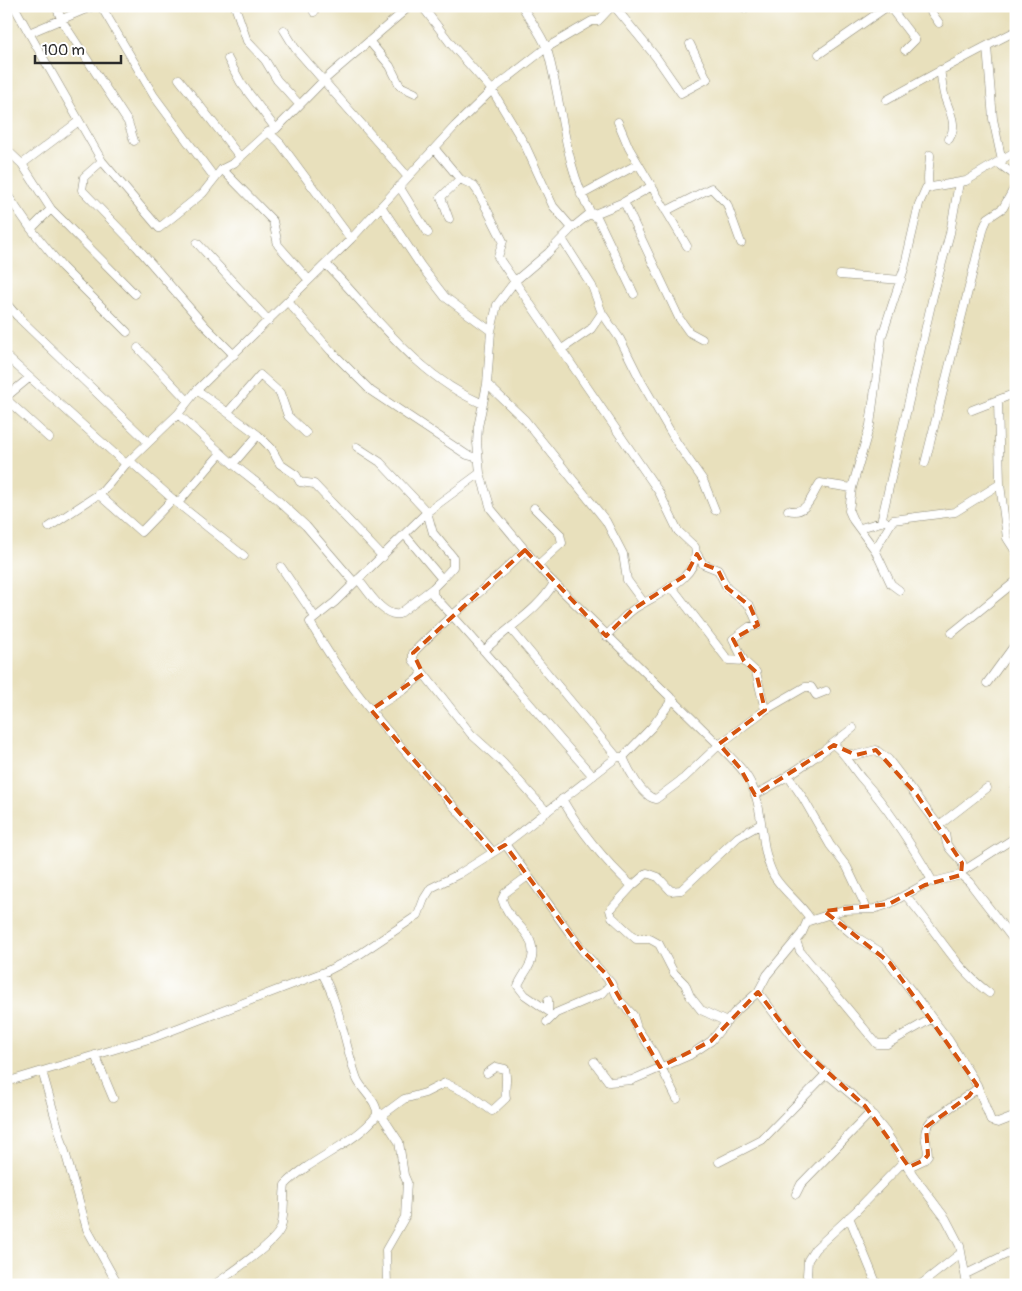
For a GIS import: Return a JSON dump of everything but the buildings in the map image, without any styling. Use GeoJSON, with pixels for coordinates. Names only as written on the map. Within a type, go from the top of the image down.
{"type":"FeatureCollection","features":[{"type":"Feature","properties":{"kind":"street"},"geometry":{"type":"LineString","coordinates":[[14,6],[102,161],[159,228],[203,193],[222,169],[240,157],[272,130],[324,80],[410,6]]}},
{"type":"Feature","properties":{"kind":"street"},"geometry":{"type":"LineString","coordinates":[[56,6],[62,21],[128,122],[134,142]]}},
{"type":"Feature","properties":{"kind":"street"},"geometry":{"type":"LineString","coordinates":[[29,33],[62,21],[93,6]]}},
{"type":"Feature","properties":{"kind":"street"},"geometry":{"type":"LineString","coordinates":[[101,6],[150,90],[214,177]]}},
{"type":"Feature","properties":{"kind":"street"},"geometry":{"type":"LineString","coordinates":[[235,6],[247,41],[265,60],[277,80],[299,104]]}},
{"type":"Feature","properties":{"kind":"street"},"geometry":{"type":"LineString","coordinates":[[422,6],[451,44],[492,90],[525,145],[553,206],[572,228]]}},
{"type":"Feature","properties":{"kind":"street"},"geometry":{"type":"LineString","coordinates":[[522,6],[546,48],[566,142],[581,195],[602,228],[634,294]]}},
{"type":"Feature","properties":{"kind":"street"},"geometry":{"type":"LineString","coordinates":[[49,527],[98,494],[178,414],[197,390],[288,302],[308,279],[352,239],[399,186],[492,90],[546,48],[592,21],[598,21],[613,6],[656,57],[681,93],[707,79],[690,44]]}},
{"type":"Feature","properties":{"kind":"street"},"geometry":{"type":"LineString","coordinates":[[819,54],[888,6],[915,40],[905,50]]}},
{"type":"Feature","properties":{"kind":"street"},"geometry":{"type":"LineString","coordinates":[[927,6],[938,23]]}},
{"type":"Feature","properties":{"kind":"street"},"geometry":{"type":"LineString","coordinates":[[284,30],[295,48],[408,177]]}},
{"type":"Feature","properties":{"kind":"street"},"geometry":{"type":"LineString","coordinates":[[888,100],[940,70],[1016,31]]}},
{"type":"Feature","properties":{"kind":"street"},"geometry":{"type":"LineString","coordinates":[[370,42],[390,66],[400,86],[415,93]]}},
{"type":"Feature","properties":{"kind":"street"},"geometry":{"type":"LineString","coordinates":[[987,47],[993,119],[1000,162],[1016,176]]}},
{"type":"Feature","properties":{"kind":"street"},"geometry":{"type":"LineString","coordinates":[[228,59],[241,83],[280,143],[352,239]]}},
{"type":"Feature","properties":{"kind":"street"},"geometry":{"type":"LineString","coordinates":[[940,70],[945,96],[953,116],[954,131],[949,139]]}},
{"type":"Feature","properties":{"kind":"street"},"geometry":{"type":"LineString","coordinates":[[179,79],[240,157]]}},
{"type":"Feature","properties":{"kind":"street"},"geometry":{"type":"LineString","coordinates":[[22,164],[79,121]]}},
{"type":"Feature","properties":{"kind":"street"},"geometry":{"type":"LineString","coordinates":[[618,122],[638,164],[687,246]]}},
{"type":"Feature","properties":{"kind":"street"},"geometry":{"type":"LineString","coordinates":[[6,149],[22,164],[51,209],[135,294]]}},
{"type":"Feature","properties":{"kind":"street"},"geometry":{"type":"LineString","coordinates":[[435,149],[460,179],[473,185],[478,192],[503,241],[498,257],[659,492],[678,532],[692,542],[704,564],[718,570],[727,588],[750,606],[758,625],[749,626],[733,639],[744,661],[756,672],[758,687],[765,710]]}},
{"type":"Feature","properties":{"kind":"street"},"geometry":{"type":"LineString","coordinates":[[899,590],[891,584],[875,550],[853,520],[850,511],[852,488],[870,425],[882,336],[901,280],[919,204],[926,188],[960,183],[1000,162],[1016,151]]}},
{"type":"Feature","properties":{"kind":"street"},"geometry":{"type":"LineString","coordinates":[[929,188],[927,179],[930,172],[930,155]]}},
{"type":"Feature","properties":{"kind":"street"},"geometry":{"type":"LineString","coordinates":[[102,161],[84,177],[82,190],[137,246],[205,326],[234,355]]}},
{"type":"Feature","properties":{"kind":"street"},"geometry":{"type":"LineString","coordinates":[[581,195],[638,164]]}},
{"type":"Feature","properties":{"kind":"street"},"geometry":{"type":"LineString","coordinates":[[222,169],[273,221],[278,245],[308,279]]}},
{"type":"Feature","properties":{"kind":"street"},"geometry":{"type":"LineString","coordinates":[[450,219],[441,198],[460,179]]}},
{"type":"Feature","properties":{"kind":"street"},"geometry":{"type":"LineString","coordinates":[[881,522],[933,296],[950,233],[960,183]]}},
{"type":"Feature","properties":{"kind":"street"},"geometry":{"type":"LineString","coordinates":[[925,463],[984,227],[988,218],[1003,208],[1016,185]]}},
{"type":"Feature","properties":{"kind":"street"},"geometry":{"type":"LineString","coordinates":[[399,186],[428,233]]}},
{"type":"Feature","properties":{"kind":"street"},"geometry":{"type":"LineString","coordinates":[[652,186],[624,202],[588,215],[515,281],[497,305],[491,331],[487,384],[477,443],[480,473],[488,503],[538,566],[606,636],[719,744],[740,768],[752,785],[765,850],[774,876],[804,909],[809,921]]}},
{"type":"Feature","properties":{"kind":"street"},"geometry":{"type":"LineString","coordinates":[[666,211],[711,188],[728,204],[741,243]]}},
{"type":"Feature","properties":{"kind":"street"},"geometry":{"type":"LineString","coordinates":[[6,193],[31,229],[62,267],[127,332]]}},
{"type":"Feature","properties":{"kind":"street"},"geometry":{"type":"LineString","coordinates":[[624,202],[679,318],[690,332],[702,339]]}},
{"type":"Feature","properties":{"kind":"street"},"geometry":{"type":"LineString","coordinates":[[381,206],[421,266],[445,297],[491,331]]}},
{"type":"Feature","properties":{"kind":"street"},"geometry":{"type":"LineString","coordinates":[[31,229],[51,209]]}},
{"type":"Feature","properties":{"kind":"street"},"geometry":{"type":"LineString","coordinates":[[562,239],[597,294],[602,314],[620,339],[642,383],[703,480],[715,510]]}},
{"type":"Feature","properties":{"kind":"street"},"geometry":{"type":"LineString","coordinates":[[197,243],[269,321]]}},
{"type":"Feature","properties":{"kind":"street"},"geometry":{"type":"LineString","coordinates":[[326,264],[409,354],[448,386],[483,404]]}},
{"type":"Feature","properties":{"kind":"street"},"geometry":{"type":"LineString","coordinates":[[840,275],[901,280]]}},
{"type":"Feature","properties":{"kind":"street"},"geometry":{"type":"LineString","coordinates":[[288,302],[331,351],[371,391],[467,455],[478,458]]}},
{"type":"Feature","properties":{"kind":"street"},"geometry":{"type":"LineString","coordinates":[[6,303],[148,442]]}},
{"type":"Feature","properties":{"kind":"street"},"geometry":{"type":"LineString","coordinates":[[562,349],[591,329],[602,314]]}},
{"type":"Feature","properties":{"kind":"street"},"geometry":{"type":"LineString","coordinates":[[138,348],[188,400]]}},
{"type":"Feature","properties":{"kind":"street"},"geometry":{"type":"LineString","coordinates":[[6,356],[29,378],[128,462],[244,556]]}},
{"type":"Feature","properties":{"kind":"street"},"geometry":{"type":"LineString","coordinates":[[228,412],[260,375],[280,393],[288,416],[306,433]]}},
{"type":"Feature","properties":{"kind":"street"},"geometry":{"type":"LineString","coordinates":[[29,378],[6,398],[49,438]]}},
{"type":"Feature","properties":{"kind":"street"},"geometry":{"type":"LineString","coordinates":[[487,384],[525,420],[606,521],[623,554],[627,580],[644,603]]}},
{"type":"Feature","properties":{"kind":"street"},"geometry":{"type":"LineString","coordinates":[[197,390],[258,436],[271,448],[280,464],[296,475],[300,482],[314,484],[383,557]]}},
{"type":"Feature","properties":{"kind":"street"},"geometry":{"type":"LineString","coordinates":[[972,410],[1016,393]]}},
{"type":"Feature","properties":{"kind":"street"},"geometry":{"type":"LineString","coordinates":[[998,400],[1000,484],[1007,538],[1016,552]]}},
{"type":"Feature","properties":{"kind":"street"},"geometry":{"type":"LineString","coordinates":[[178,414],[306,526],[384,610],[394,615],[399,614],[442,579],[453,566],[453,557],[433,533],[427,512],[380,462],[357,446]]}},
{"type":"Feature","properties":{"kind":"street"},"geometry":{"type":"LineString","coordinates":[[233,464],[258,436]]}},
{"type":"Feature","properties":{"kind":"street"},"geometry":{"type":"LineString","coordinates":[[98,494],[140,532],[175,501],[221,453]]}},
{"type":"Feature","properties":{"kind":"street"},"geometry":{"type":"LineString","coordinates":[[480,473],[427,512],[383,557],[335,602],[310,622],[319,638],[371,710],[493,852]]}},
{"type":"Feature","properties":{"kind":"street"},"geometry":{"type":"LineString","coordinates":[[788,510],[802,509],[809,504],[820,483],[852,488]]}},
{"type":"Feature","properties":{"kind":"street"},"geometry":{"type":"LineString","coordinates":[[860,528],[881,522],[955,512],[1000,484]]}},
{"type":"Feature","properties":{"kind":"street"},"geometry":{"type":"LineString","coordinates":[[534,508],[560,534],[562,543],[538,566]]}},
{"type":"Feature","properties":{"kind":"street"},"geometry":{"type":"LineString","coordinates":[[875,550],[893,520]]}},
{"type":"Feature","properties":{"kind":"street"},"geometry":{"type":"LineString","coordinates":[[405,535],[442,579]]}},
{"type":"Feature","properties":{"kind":"street"},"geometry":{"type":"LineString","coordinates":[[525,550],[486,587],[452,614],[413,653],[413,660],[471,734],[502,762],[547,812]]}},
{"type":"Feature","properties":{"kind":"street"},"geometry":{"type":"LineString","coordinates":[[606,636],[632,610],[671,586],[691,569],[697,554]]}},
{"type":"Feature","properties":{"kind":"street"},"geometry":{"type":"LineString","coordinates":[[281,567],[316,617]]}},
{"type":"Feature","properties":{"kind":"street"},"geometry":{"type":"LineString","coordinates":[[952,633],[1016,581]]}},
{"type":"Feature","properties":{"kind":"street"},"geometry":{"type":"LineString","coordinates":[[484,651],[510,628],[526,617],[549,592],[554,583]]}},
{"type":"Feature","properties":{"kind":"street"},"geometry":{"type":"LineString","coordinates":[[671,586],[728,660],[744,661]]}},
{"type":"Feature","properties":{"kind":"street"},"geometry":{"type":"LineString","coordinates":[[433,588],[433,595],[452,614],[593,776]]}},
{"type":"Feature","properties":{"kind":"street"},"geometry":{"type":"LineString","coordinates":[[510,628],[620,757],[634,779],[649,797],[656,799],[684,778],[719,744],[765,710],[805,686],[811,687],[816,695],[826,691]]}},
{"type":"Feature","properties":{"kind":"street"},"geometry":{"type":"LineString","coordinates":[[987,683],[1016,643]]}},
{"type":"Feature","properties":{"kind":"street"},"geometry":{"type":"LineString","coordinates":[[371,710],[404,690],[423,674]]}},
{"type":"Feature","properties":{"kind":"street"},"geometry":{"type":"LineString","coordinates":[[6,1082],[130,1046],[229,1011],[322,974],[360,954],[418,915],[424,899],[432,888],[505,844],[620,757],[652,727],[673,699]]}},
{"type":"Feature","properties":{"kind":"street"},"geometry":{"type":"LineString","coordinates":[[755,795],[788,776],[834,745],[852,728]]}},
{"type":"Feature","properties":{"kind":"street"},"geometry":{"type":"LineString","coordinates":[[834,745],[845,753],[862,780],[879,799],[932,880]]}},
{"type":"Feature","properties":{"kind":"street"},"geometry":{"type":"LineString","coordinates":[[845,753],[856,755],[868,754],[876,750],[882,753],[945,834],[948,847],[957,855],[962,873],[1016,943]]}},
{"type":"Feature","properties":{"kind":"street"},"geometry":{"type":"LineString","coordinates":[[788,776],[826,838],[847,867],[867,909]]}},
{"type":"Feature","properties":{"kind":"street"},"geometry":{"type":"LineString","coordinates":[[938,826],[987,788]]}},
{"type":"Feature","properties":{"kind":"street"},"geometry":{"type":"LineString","coordinates":[[562,799],[574,821],[599,853],[632,886]]}},
{"type":"Feature","properties":{"kind":"street"},"geometry":{"type":"LineString","coordinates":[[726,1022],[701,1010],[690,996],[685,984],[674,973],[659,944],[650,939],[636,939],[612,917],[610,910],[632,886],[648,873],[658,877],[671,891],[681,890],[738,837],[761,824]]}},
{"type":"Feature","properties":{"kind":"street"},"geometry":{"type":"LineString","coordinates":[[594,1062],[609,1082],[632,1080],[697,1050],[711,1041],[726,1022],[758,992],[767,975],[796,941],[809,921],[842,910],[867,909],[889,904],[932,880],[933,882],[962,873],[1016,837]]}},
{"type":"Feature","properties":{"kind":"street"},"geometry":{"type":"LineString","coordinates":[[505,844],[582,950],[611,983],[619,1000],[633,1015],[637,1028],[654,1053],[677,1099]]}},
{"type":"Feature","properties":{"kind":"street"},"geometry":{"type":"LineString","coordinates":[[528,876],[505,893],[502,900],[515,922],[529,936],[533,946],[529,968],[518,986],[525,996],[548,1011],[548,1000]]}},
{"type":"Feature","properties":{"kind":"street"},"geometry":{"type":"LineString","coordinates":[[906,896],[936,931],[946,949],[960,967],[989,993]]}},
{"type":"Feature","properties":{"kind":"street"},"geometry":{"type":"LineString","coordinates":[[830,914],[853,936],[879,951],[948,1039],[977,1085],[991,1121],[998,1123],[1012,1121],[1016,1116]]}},
{"type":"Feature","properties":{"kind":"street"},"geometry":{"type":"LineString","coordinates":[[796,941],[800,951],[877,1044],[887,1044],[931,1019]]}},
{"type":"Feature","properties":{"kind":"street"},"geometry":{"type":"LineString","coordinates":[[322,974],[331,990],[341,1017],[361,1088],[399,1142],[404,1176],[407,1182],[404,1217],[386,1250],[387,1285]]}},
{"type":"Feature","properties":{"kind":"street"},"geometry":{"type":"LineString","coordinates":[[547,1022],[556,1012],[602,993],[611,983]]}},
{"type":"Feature","properties":{"kind":"street"},"geometry":{"type":"LineString","coordinates":[[758,992],[798,1046],[870,1113],[946,1219],[960,1246],[967,1285]]}},
{"type":"Feature","properties":{"kind":"street"},"geometry":{"type":"LineString","coordinates":[[95,1055],[113,1098]]}},
{"type":"Feature","properties":{"kind":"street"},"geometry":{"type":"LineString","coordinates":[[214,1285],[245,1265],[276,1236],[281,1229],[285,1185],[305,1167],[363,1129],[379,1112],[404,1099],[425,1093],[445,1083],[469,1094],[492,1111],[506,1098],[504,1089],[507,1076],[505,1069],[496,1067],[487,1073]]}},
{"type":"Feature","properties":{"kind":"street"},"geometry":{"type":"LineString","coordinates":[[42,1071],[87,1228],[118,1285]]}},
{"type":"Feature","properties":{"kind":"street"},"geometry":{"type":"LineString","coordinates":[[719,1162],[762,1140],[826,1073]]}},
{"type":"Feature","properties":{"kind":"street"},"geometry":{"type":"LineString","coordinates":[[810,1285],[807,1275],[808,1260],[815,1249],[906,1164],[924,1160],[928,1155],[924,1134],[931,1121],[969,1096],[977,1089],[977,1085]]}},
{"type":"Feature","properties":{"kind":"street"},"geometry":{"type":"LineString","coordinates":[[796,1194],[801,1184],[870,1113]]}},
{"type":"Feature","properties":{"kind":"street"},"geometry":{"type":"LineString","coordinates":[[849,1217],[877,1285]]}},
{"type":"Feature","properties":{"kind":"street"},"geometry":{"type":"LineString","coordinates":[[966,1274],[1015,1250]]}},
{"type":"Feature","properties":{"kind":"street"},"geometry":{"type":"LineString","coordinates":[[920,1285],[961,1253]]}},
{"type":"Feature","properties":{"kind":"highlighted area"},"geometry":{"type":"Polygon","coordinates":[[[525,550],[606,636],[632,610],[686,575],[697,554],[703,564],[718,570],[727,588],[750,606],[758,625],[733,639],[744,661],[756,672],[765,710],[719,744],[740,768],[755,795],[834,745],[856,755],[876,750],[917,795],[962,863],[961,875],[925,885],[889,904],[824,911],[890,963],[977,1085],[969,1096],[926,1127],[928,1155],[924,1160],[909,1167],[865,1106],[799,1046],[758,992],[711,1041],[660,1067],[605,973],[582,950],[505,845],[493,852],[371,710],[423,674],[413,653],[525,550]]]}}]}
